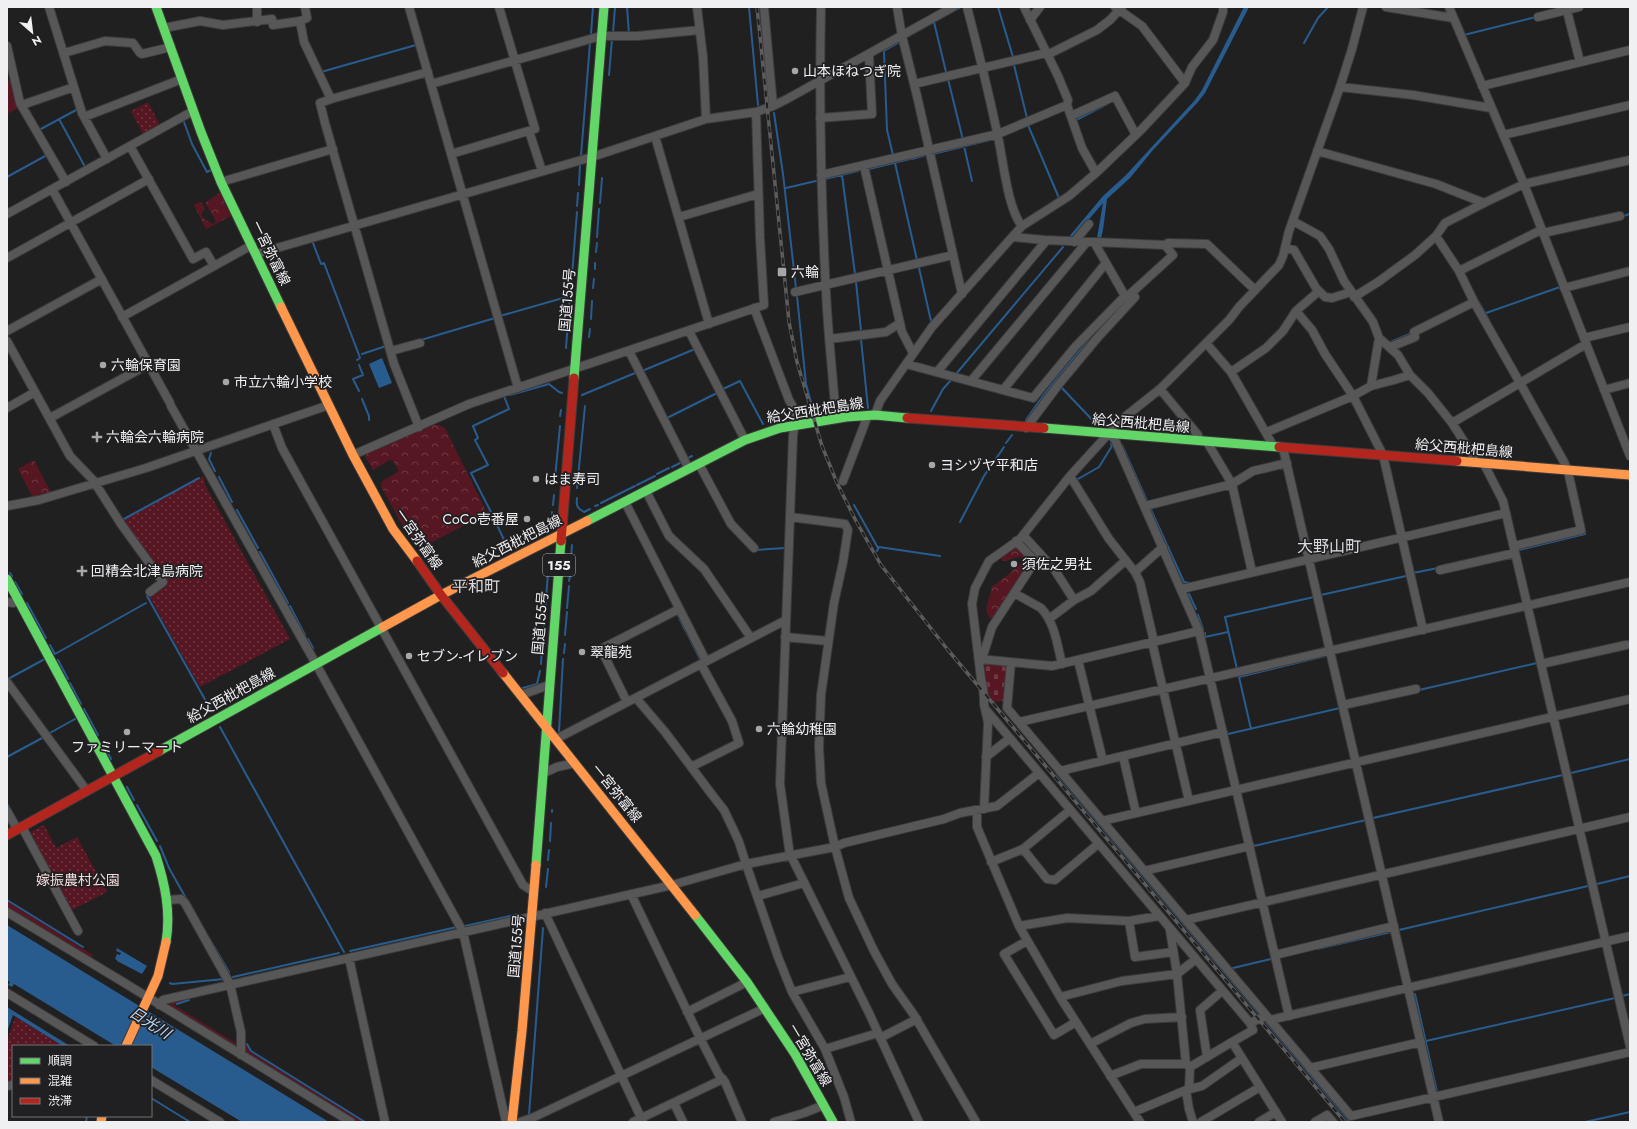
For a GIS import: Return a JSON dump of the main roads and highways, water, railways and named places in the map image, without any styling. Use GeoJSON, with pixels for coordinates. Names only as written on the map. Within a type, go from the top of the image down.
{"type":"FeatureCollection","features":[{"type":"Feature","properties":{"kind":"main road","name":"一宮弥富線"},"geometry":{"type":"LineString","coordinates":[[156,7],[193,112],[221,182],[353,455],[393,529],[441,595],[748,982],[794,1054],[833,1122]]}},
{"type":"Feature","properties":{"kind":"main road","name":"国道155号"},"geometry":{"type":"LineString","coordinates":[[512,1122],[522,1042],[544,773],[549,685],[604,7]]}},
{"type":"Feature","properties":{"kind":"main road","name":"給父西枇杷島線"},"geometry":{"type":"LineString","coordinates":[[7,835],[381,627],[760,433],[836,419],[872,415],[1630,475]]}},
{"type":"Feature","properties":{"kind":"main road"},"geometry":{"type":"LineString","coordinates":[[7,579],[156,856],[164,881],[168,900],[169,922],[165,954],[162,967],[148,1001],[126,1045]]}},
{"type":"Feature","properties":{"kind":"water"},"geometry":{"type":"Polygon","coordinates":[[[1244,7],[1249,7],[1205,93],[1153,150],[1130,178],[1107,199],[1101,238],[1097,238],[1103,203],[1071,240],[1067,239],[1103,196],[1126,175],[1195,100],[1202,90],[1244,7]]]}},
{"type":"Feature","properties":{"kind":"water"},"geometry":{"type":"Polygon","coordinates":[[[382,358],[392,383],[379,388],[369,364],[382,358]]]}},
{"type":"Feature","properties":{"kind":"water","name":"日光川"},"geometry":{"type":"Polygon","coordinates":[[[7,925],[329,1122],[242,1122],[152,1068],[152,1045],[114,1045],[14,984],[12,987],[8,985],[10,982],[7,980],[7,925]]]}},
{"type":"Feature","properties":{"kind":"water"},"geometry":{"type":"Polygon","coordinates":[[[117,948],[147,966],[142,974],[115,959],[117,954],[120,955],[121,953],[116,951],[117,948]]]}},
{"type":"Feature","properties":{"kind":"water"},"geometry":{"type":"Polygon","coordinates":[[[7,1007],[68,1045],[61,1045],[13,1015],[7,1032],[7,1007]]]}},
{"type":"Feature","properties":{"kind":"waterway"},"geometry":{"type":"LineString","coordinates":[[591,34],[593,7]]}},
{"type":"Feature","properties":{"kind":"waterway"},"geometry":{"type":"LineString","coordinates":[[613,33],[615,7]]}},
{"type":"Feature","properties":{"kind":"waterway"},"geometry":{"type":"LineString","coordinates":[[627,7],[629,34]]}},
{"type":"Feature","properties":{"kind":"waterway"},"geometry":{"type":"LineString","coordinates":[[749,7],[758,105]]}},
{"type":"Feature","properties":{"kind":"waterway"},"geometry":{"type":"LineString","coordinates":[[907,37],[961,7]]}},
{"type":"Feature","properties":{"kind":"waterway"},"geometry":{"type":"LineString","coordinates":[[998,7],[1013,57]]}},
{"type":"Feature","properties":{"kind":"waterway"},"geometry":{"type":"LineString","coordinates":[[1304,43],[1318,18],[1328,7]]}},
{"type":"Feature","properties":{"kind":"waterway"},"geometry":{"type":"LineString","coordinates":[[1464,35],[1536,17]]}},
{"type":"Feature","properties":{"kind":"waterway"},"geometry":{"type":"LineString","coordinates":[[934,22],[946,72]]}},
{"type":"Feature","properties":{"kind":"waterway"},"geometry":{"type":"LineString","coordinates":[[609,75],[612,39]]}},
{"type":"Feature","properties":{"kind":"waterway"},"geometry":{"type":"LineString","coordinates":[[581,156],[590,43]]}},
{"type":"Feature","properties":{"kind":"waterway"},"geometry":{"type":"LineString","coordinates":[[893,155],[887,130],[884,51],[898,43]]}},
{"type":"Feature","properties":{"kind":"waterway"},"geometry":{"type":"LineString","coordinates":[[321,72],[416,45]]}},
{"type":"Feature","properties":{"kind":"waterway"},"geometry":{"type":"LineString","coordinates":[[1014,65],[1027,118]]}},
{"type":"Feature","properties":{"kind":"waterway"},"geometry":{"type":"LineString","coordinates":[[948,79],[963,140]]}},
{"type":"Feature","properties":{"kind":"waterway"},"geometry":{"type":"LineString","coordinates":[[1078,119],[1107,104]]}},
{"type":"Feature","properties":{"kind":"waterway"},"geometry":{"type":"LineString","coordinates":[[39,130],[78,109]]}},
{"type":"Feature","properties":{"kind":"waterway"},"geometry":{"type":"LineString","coordinates":[[774,113],[783,174],[796,288]]}},
{"type":"Feature","properties":{"kind":"waterway"},"geometry":{"type":"LineString","coordinates":[[59,119],[84,165]]}},
{"type":"Feature","properties":{"kind":"waterway"},"geometry":{"type":"LineString","coordinates":[[184,122],[192,144],[207,172],[211,170]]}},
{"type":"Feature","properties":{"kind":"waterway"},"geometry":{"type":"LineString","coordinates":[[1028,125],[1059,198]]}},
{"type":"Feature","properties":{"kind":"waterway"},"geometry":{"type":"LineString","coordinates":[[933,154],[994,139]]}},
{"type":"Feature","properties":{"kind":"waterway"},"geometry":{"type":"LineString","coordinates":[[964,146],[972,181]]}},
{"type":"Feature","properties":{"kind":"waterway"},"geometry":{"type":"LineString","coordinates":[[7,177],[47,155]]}},
{"type":"Feature","properties":{"kind":"waterway"},"geometry":{"type":"LineString","coordinates":[[912,159],[926,155]]}},
{"type":"Feature","properties":{"kind":"waterway"},"geometry":{"type":"LineString","coordinates":[[869,169],[910,159]]}},
{"type":"Feature","properties":{"kind":"waterway"},"geometry":{"type":"LineString","coordinates":[[895,163],[917,260]]}},
{"type":"Feature","properties":{"kind":"waterway"},"geometry":{"type":"LineString","coordinates":[[579,185],[580,165]]}},
{"type":"Feature","properties":{"kind":"waterway"},"geometry":{"type":"LineString","coordinates":[[825,179],[858,171]]}},
{"type":"Feature","properties":{"kind":"waterway"},"geometry":{"type":"LineString","coordinates":[[842,175],[855,274]]}},
{"type":"Feature","properties":{"kind":"waterway"},"geometry":{"type":"LineString","coordinates":[[600,203],[602,178]]}},
{"type":"Feature","properties":{"kind":"waterway"},"geometry":{"type":"LineString","coordinates":[[786,188],[816,181]]}},
{"type":"Feature","properties":{"kind":"waterway"},"geometry":{"type":"LineString","coordinates":[[577,206],[578,193]]}},
{"type":"Feature","properties":{"kind":"waterway"},"geometry":{"type":"LineString","coordinates":[[597,237],[599,209]]}},
{"type":"Feature","properties":{"kind":"waterway"},"geometry":{"type":"LineString","coordinates":[[571,288],[577,212]]}},
{"type":"Feature","properties":{"kind":"waterway"},"geometry":{"type":"LineString","coordinates":[[1623,216],[1630,214]]}},
{"type":"Feature","properties":{"kind":"waterway"},"geometry":{"type":"LineString","coordinates":[[313,243],[321,264],[324,263],[359,355],[360,358],[357,360]]}},
{"type":"Feature","properties":{"kind":"waterway"},"geometry":{"type":"LineString","coordinates":[[596,252],[597,243]]}},
{"type":"Feature","properties":{"kind":"waterway"},"geometry":{"type":"LineString","coordinates":[[956,374],[1063,247]]}},
{"type":"Feature","properties":{"kind":"waterway"},"geometry":{"type":"LineString","coordinates":[[595,263],[595,269]]}},
{"type":"Feature","properties":{"kind":"waterway"},"geometry":{"type":"LineString","coordinates":[[919,268],[931,321]]}},
{"type":"Feature","properties":{"kind":"waterway"},"geometry":{"type":"LineString","coordinates":[[593,288],[594,279]]}},
{"type":"Feature","properties":{"kind":"waterway"},"geometry":{"type":"LineString","coordinates":[[856,282],[861,331]]}},
{"type":"Feature","properties":{"kind":"waterway"},"geometry":{"type":"LineString","coordinates":[[1486,313],[1560,287]]}},
{"type":"Feature","properties":{"kind":"waterway"},"geometry":{"type":"LineString","coordinates":[[566,348],[570,294]]}},
{"type":"Feature","properties":{"kind":"waterway"},"geometry":{"type":"LineString","coordinates":[[1474,294],[1489,320]]}},
{"type":"Feature","properties":{"kind":"waterway"},"geometry":{"type":"LineString","coordinates":[[500,316],[570,296]]}},
{"type":"Feature","properties":{"kind":"waterway"},"geometry":{"type":"LineString","coordinates":[[797,296],[806,384],[812,406]]}},
{"type":"Feature","properties":{"kind":"waterway"},"geometry":{"type":"LineString","coordinates":[[591,319],[592,301]]}},
{"type":"Feature","properties":{"kind":"waterway"},"geometry":{"type":"LineString","coordinates":[[1026,420],[1071,361],[1121,306]]}},
{"type":"Feature","properties":{"kind":"waterway"},"geometry":{"type":"LineString","coordinates":[[421,340],[495,318]]}},
{"type":"Feature","properties":{"kind":"waterway"},"geometry":{"type":"LineString","coordinates":[[589,337],[590,329]]}},
{"type":"Feature","properties":{"kind":"waterway"},"geometry":{"type":"LineString","coordinates":[[1388,343],[1412,333]]}},
{"type":"Feature","properties":{"kind":"waterway"},"geometry":{"type":"LineString","coordinates":[[861,339],[868,408]]}},
{"type":"Feature","properties":{"kind":"waterway"},"geometry":{"type":"LineString","coordinates":[[362,354],[386,346]]}},
{"type":"Feature","properties":{"kind":"waterway"},"geometry":{"type":"LineString","coordinates":[[642,371],[695,349]]}},
{"type":"Feature","properties":{"kind":"waterway"},"geometry":{"type":"LineString","coordinates":[[359,365],[363,375],[353,379],[359,391]]}},
{"type":"Feature","properties":{"kind":"waterway"},"geometry":{"type":"LineString","coordinates":[[582,395],[635,373]]}},
{"type":"Feature","properties":{"kind":"waterway"},"geometry":{"type":"LineString","coordinates":[[931,411],[943,389],[951,380]]}},
{"type":"Feature","properties":{"kind":"waterway"},"geometry":{"type":"LineString","coordinates":[[723,389],[740,381],[763,424]]}},
{"type":"Feature","properties":{"kind":"waterway"},"geometry":{"type":"LineString","coordinates":[[510,395],[549,384],[562,393]]}},
{"type":"Feature","properties":{"kind":"waterway"},"geometry":{"type":"LineString","coordinates":[[1060,386],[1099,427]]}},
{"type":"Feature","properties":{"kind":"waterway"},"geometry":{"type":"LineString","coordinates":[[667,418],[717,393]]}},
{"type":"Feature","properties":{"kind":"waterway"},"geometry":{"type":"LineString","coordinates":[[492,514],[471,473],[488,465],[475,440],[478,438],[473,426],[509,409],[504,396]]}},
{"type":"Feature","properties":{"kind":"waterway"},"geometry":{"type":"LineString","coordinates":[[362,399],[369,416],[369,420]]}},
{"type":"Feature","properties":{"kind":"waterway"},"geometry":{"type":"LineString","coordinates":[[577,488],[585,406]]}},
{"type":"Feature","properties":{"kind":"waterway"},"geometry":{"type":"LineString","coordinates":[[560,416],[561,410]]}},
{"type":"Feature","properties":{"kind":"waterway"},"geometry":{"type":"LineString","coordinates":[[555,478],[560,426]]}},
{"type":"Feature","properties":{"kind":"waterway"},"geometry":{"type":"LineString","coordinates":[[1006,443],[1012,435]]}},
{"type":"Feature","properties":{"kind":"waterway"},"geometry":{"type":"LineString","coordinates":[[1078,479],[1099,467],[1112,446],[1111,444]]}},
{"type":"Feature","properties":{"kind":"waterway"},"geometry":{"type":"LineString","coordinates":[[1122,445],[1147,501]]}},
{"type":"Feature","properties":{"kind":"waterway"},"geometry":{"type":"LineString","coordinates":[[960,522],[984,476],[1004,447]]}},
{"type":"Feature","properties":{"kind":"waterway"},"geometry":{"type":"LineString","coordinates":[[211,453],[209,459],[215,471]]}},
{"type":"Feature","properties":{"kind":"waterway"},"geometry":{"type":"LineString","coordinates":[[688,458],[692,456]]}},
{"type":"Feature","properties":{"kind":"waterway"},"geometry":{"type":"LineString","coordinates":[[672,467],[682,462]]}},
{"type":"Feature","properties":{"kind":"waterway"},"geometry":{"type":"LineString","coordinates":[[657,474],[669,468]]}},
{"type":"Feature","properties":{"kind":"waterway"},"geometry":{"type":"LineString","coordinates":[[637,485],[655,476]]}},
{"type":"Feature","properties":{"kind":"waterway"},"geometry":{"type":"LineString","coordinates":[[219,477],[232,502]]}},
{"type":"Feature","properties":{"kind":"waterway"},"geometry":{"type":"LineString","coordinates":[[122,520],[199,478]]}},
{"type":"Feature","properties":{"kind":"waterway"},"geometry":{"type":"LineString","coordinates":[[601,503],[635,486]]}},
{"type":"Feature","properties":{"kind":"waterway"},"geometry":{"type":"LineString","coordinates":[[553,505],[554,495]]}},
{"type":"Feature","properties":{"kind":"waterway"},"geometry":{"type":"LineString","coordinates":[[577,498],[577,505],[580,509],[584,512],[590,509]]}},
{"type":"Feature","properties":{"kind":"waterway"},"geometry":{"type":"LineString","coordinates":[[854,505],[878,548]]}},
{"type":"Feature","properties":{"kind":"waterway"},"geometry":{"type":"LineString","coordinates":[[1152,508],[1151,510],[1184,582],[1189,583]]}},
{"type":"Feature","properties":{"kind":"waterway"},"geometry":{"type":"LineString","coordinates":[[237,510],[258,548]]}},
{"type":"Feature","properties":{"kind":"waterway"},"geometry":{"type":"LineString","coordinates":[[552,512],[552,520]]}},
{"type":"Feature","properties":{"kind":"waterway"},"geometry":{"type":"LineString","coordinates":[[495,521],[507,546]]}},
{"type":"Feature","properties":{"kind":"waterway"},"geometry":{"type":"LineString","coordinates":[[1519,550],[1585,534],[1585,532]]}},
{"type":"Feature","properties":{"kind":"waterway"},"geometry":{"type":"LineString","coordinates":[[571,559],[572,545]]}},
{"type":"Feature","properties":{"kind":"waterway"},"geometry":{"type":"LineString","coordinates":[[877,551],[879,547],[940,556]]}},
{"type":"Feature","properties":{"kind":"waterway"},"geometry":{"type":"LineString","coordinates":[[756,550],[785,548]]}},
{"type":"Feature","properties":{"kind":"waterway"},"geometry":{"type":"LineString","coordinates":[[260,552],[288,603]]}},
{"type":"Feature","properties":{"kind":"waterway"},"geometry":{"type":"LineString","coordinates":[[543,637],[549,561]]}},
{"type":"Feature","properties":{"kind":"waterway"},"geometry":{"type":"LineString","coordinates":[[1413,573],[1438,568]]}},
{"type":"Feature","properties":{"kind":"waterway"},"geometry":{"type":"LineString","coordinates":[[569,581],[570,576]]}},
{"type":"Feature","properties":{"kind":"waterway"},"geometry":{"type":"LineString","coordinates":[[1321,595],[1406,576]]}},
{"type":"Feature","properties":{"kind":"waterway"},"geometry":{"type":"LineString","coordinates":[[15,582],[22,594]]}},
{"type":"Feature","properties":{"kind":"waterway"},"geometry":{"type":"LineString","coordinates":[[567,608],[569,586]]}},
{"type":"Feature","properties":{"kind":"waterway"},"geometry":{"type":"LineString","coordinates":[[1189,594],[1196,609]]}},
{"type":"Feature","properties":{"kind":"waterway"},"geometry":{"type":"LineString","coordinates":[[147,596],[212,712]]}},
{"type":"Feature","properties":{"kind":"waterway"},"geometry":{"type":"LineString","coordinates":[[1237,669],[1225,617],[1314,597]]}},
{"type":"Feature","properties":{"kind":"waterway"},"geometry":{"type":"LineString","coordinates":[[27,603],[46,638]]}},
{"type":"Feature","properties":{"kind":"waterway"},"geometry":{"type":"LineString","coordinates":[[50,645],[55,654],[146,603]]}},
{"type":"Feature","properties":{"kind":"waterway"},"geometry":{"type":"LineString","coordinates":[[290,606],[305,635]]}},
{"type":"Feature","properties":{"kind":"waterway"},"geometry":{"type":"LineString","coordinates":[[565,635],[567,612]]}},
{"type":"Feature","properties":{"kind":"waterway"},"geometry":{"type":"LineString","coordinates":[[677,613],[685,630]]}},
{"type":"Feature","properties":{"kind":"waterway"},"geometry":{"type":"LineString","coordinates":[[1198,615],[1203,629]]}},
{"type":"Feature","properties":{"kind":"waterway"},"geometry":{"type":"LineString","coordinates":[[686,631],[700,659]]}},
{"type":"Feature","properties":{"kind":"waterway"},"geometry":{"type":"LineString","coordinates":[[1205,633],[1205,637],[1228,632]]}},
{"type":"Feature","properties":{"kind":"waterway"},"geometry":{"type":"LineString","coordinates":[[308,639],[313,648]]}},
{"type":"Feature","properties":{"kind":"waterway"},"geometry":{"type":"LineString","coordinates":[[1625,642],[1630,641]]}},
{"type":"Feature","properties":{"kind":"waterway"},"geometry":{"type":"LineString","coordinates":[[564,653],[565,644]]}},
{"type":"Feature","properties":{"kind":"waterway"},"geometry":{"type":"LineString","coordinates":[[541,664],[542,646]]}},
{"type":"Feature","properties":{"kind":"waterway"},"geometry":{"type":"LineString","coordinates":[[1251,729],[1239,677],[1325,656]]}},
{"type":"Feature","properties":{"kind":"waterway"},"geometry":{"type":"LineString","coordinates":[[559,732],[563,659]]}},
{"type":"Feature","properties":{"kind":"waterway"},"geometry":{"type":"LineString","coordinates":[[8,679],[43,660]]}},
{"type":"Feature","properties":{"kind":"waterway"},"geometry":{"type":"LineString","coordinates":[[58,660],[68,679]]}},
{"type":"Feature","properties":{"kind":"waterway"},"geometry":{"type":"LineString","coordinates":[[1419,690],[1537,663]]}},
{"type":"Feature","properties":{"kind":"waterway"},"geometry":{"type":"LineString","coordinates":[[523,688],[537,684],[540,671]]}},
{"type":"Feature","properties":{"kind":"waterway"},"geometry":{"type":"LineString","coordinates":[[70,683],[81,704]]}},
{"type":"Feature","properties":{"kind":"waterway"},"geometry":{"type":"LineString","coordinates":[[1228,734],[1340,708]]}},
{"type":"Feature","properties":{"kind":"waterway"},"geometry":{"type":"LineString","coordinates":[[84,709],[98,735]]}},
{"type":"Feature","properties":{"kind":"waterway"},"geometry":{"type":"LineString","coordinates":[[48,734],[75,719]]}},
{"type":"Feature","properties":{"kind":"waterway"},"geometry":{"type":"LineString","coordinates":[[220,727],[344,952]]}},
{"type":"Feature","properties":{"kind":"waterway"},"geometry":{"type":"LineString","coordinates":[[7,757],[44,737]]}},
{"type":"Feature","properties":{"kind":"waterway"},"geometry":{"type":"LineString","coordinates":[[106,749],[111,759]]}},
{"type":"Feature","properties":{"kind":"waterway"},"geometry":{"type":"LineString","coordinates":[[1571,773],[1630,759]]}},
{"type":"Feature","properties":{"kind":"waterway"},"geometry":{"type":"LineString","coordinates":[[1057,774],[1261,1016]]}},
{"type":"Feature","properties":{"kind":"waterway"},"geometry":{"type":"LineString","coordinates":[[1373,818],[1563,775]]}},
{"type":"Feature","properties":{"kind":"waterway"},"geometry":{"type":"LineString","coordinates":[[127,787],[134,800]]}},
{"type":"Feature","properties":{"kind":"waterway"},"geometry":{"type":"LineString","coordinates":[[7,804],[10,809]]}},
{"type":"Feature","properties":{"kind":"waterway"},"geometry":{"type":"LineString","coordinates":[[137,805],[157,841]]}},
{"type":"Feature","properties":{"kind":"waterway"},"geometry":{"type":"LineString","coordinates":[[1254,846],[1366,820]]}},
{"type":"Feature","properties":{"kind":"waterway"},"geometry":{"type":"LineString","coordinates":[[550,841],[551,823]]}},
{"type":"Feature","properties":{"kind":"waterway"},"geometry":{"type":"LineString","coordinates":[[160,846],[169,868],[187,900]]}},
{"type":"Feature","properties":{"kind":"waterway"},"geometry":{"type":"LineString","coordinates":[[548,860],[549,850]]}},
{"type":"Feature","properties":{"kind":"waterway"},"geometry":{"type":"LineString","coordinates":[[546,887],[548,869]]}},
{"type":"Feature","properties":{"kind":"waterway"},"geometry":{"type":"LineString","coordinates":[[1597,884],[1630,876]]}},
{"type":"Feature","properties":{"kind":"waterway"},"geometry":{"type":"LineString","coordinates":[[1399,930],[1588,886]]}},
{"type":"Feature","properties":{"kind":"waterway"},"geometry":{"type":"LineString","coordinates":[[7,900],[83,947]]}},
{"type":"Feature","properties":{"kind":"waterway"},"geometry":{"type":"LineString","coordinates":[[465,926],[519,914]]}},
{"type":"Feature","properties":{"kind":"waterway"},"geometry":{"type":"LineString","coordinates":[[350,951],[457,927]]}},
{"type":"Feature","properties":{"kind":"waterway"},"geometry":{"type":"LineString","coordinates":[[529,1115],[543,928]]}},
{"type":"Feature","properties":{"kind":"waterway"},"geometry":{"type":"LineString","coordinates":[[1317,949],[1391,932]]}},
{"type":"Feature","properties":{"kind":"waterway"},"geometry":{"type":"LineString","coordinates":[[209,938],[229,972]]}},
{"type":"Feature","properties":{"kind":"waterway"},"geometry":{"type":"LineString","coordinates":[[233,977],[339,953]]}},
{"type":"Feature","properties":{"kind":"waterway"},"geometry":{"type":"LineString","coordinates":[[1233,968],[1271,959]]}},
{"type":"Feature","properties":{"kind":"waterway"},"geometry":{"type":"LineString","coordinates":[[170,983],[224,979]]}},
{"type":"Feature","properties":{"kind":"waterway"},"geometry":{"type":"LineString","coordinates":[[1415,994],[1437,1092]]}},
{"type":"Feature","properties":{"kind":"waterway"},"geometry":{"type":"LineString","coordinates":[[1622,996],[1630,994]]}},
{"type":"Feature","properties":{"kind":"waterway"},"geometry":{"type":"LineString","coordinates":[[1426,1041],[1615,998]]}},
{"type":"Feature","properties":{"kind":"waterway"},"geometry":{"type":"LineString","coordinates":[[177,1004],[189,1000]]}},
{"type":"Feature","properties":{"kind":"waterway"},"geometry":{"type":"LineString","coordinates":[[1265,1021],[1350,1122]]}},
{"type":"Feature","properties":{"kind":"waterway"},"geometry":{"type":"LineString","coordinates":[[247,1044],[251,1051],[365,1122]]}},
{"type":"Feature","properties":{"kind":"waterway"},"geometry":{"type":"LineString","coordinates":[[152,1099],[190,1122]]}},
{"type":"Feature","properties":{"kind":"waterway"},"geometry":{"type":"LineString","coordinates":[[1585,1122],[1630,1112]]}},
{"type":"Feature","properties":{"kind":"waterway"},"geometry":{"type":"LineString","coordinates":[[86,1122],[87,1117]]}},
{"type":"Feature","properties":{"kind":"railway"},"geometry":{"type":"LineString","coordinates":[[757,7],[789,322],[797,362],[822,446],[837,483],[856,521],[881,565],[948,650],[1345,1122]]}},
{"type":"Feature","properties":{"kind":"place","name":"山本ほねつぎ院"},"geometry":{"type":"Point","coordinates":[795,71]}},
{"type":"Feature","properties":{"kind":"place","name":"六輪"},"geometry":{"type":"Point","coordinates":[782,272]}},
{"type":"Feature","properties":{"kind":"place","name":"六輪保育園"},"geometry":{"type":"Point","coordinates":[103,365]}},
{"type":"Feature","properties":{"kind":"place","name":"市立六輪小学校"},"geometry":{"type":"Point","coordinates":[226,382]}},
{"type":"Feature","properties":{"kind":"place","name":"六輪会六輪病院"},"geometry":{"type":"Point","coordinates":[97,437]}},
{"type":"Feature","properties":{"kind":"place","name":"ヨシヅヤ平和店"},"geometry":{"type":"Point","coordinates":[932,465]}},
{"type":"Feature","properties":{"kind":"place","name":"はま寿司"},"geometry":{"type":"Point","coordinates":[536,479]}},
{"type":"Feature","properties":{"kind":"place","name":"CoCo壱番屋"},"geometry":{"type":"Point","coordinates":[527,519]}},
{"type":"Feature","properties":{"kind":"place","name":"須佐之男社"},"geometry":{"type":"Point","coordinates":[1014,564]}},
{"type":"Feature","properties":{"kind":"place","name":"回精会北津島病院"},"geometry":{"type":"Point","coordinates":[82,571]}},
{"type":"Feature","properties":{"kind":"place","name":"翠龍苑"},"geometry":{"type":"Point","coordinates":[582,652]}},
{"type":"Feature","properties":{"kind":"place","name":"セブン-イレブン"},"geometry":{"type":"Point","coordinates":[409,656]}},
{"type":"Feature","properties":{"kind":"place","name":"六輪幼稚園"},"geometry":{"type":"Point","coordinates":[759,729]}},
{"type":"Feature","properties":{"kind":"place","name":"ファミリーマート"},"geometry":{"type":"Point","coordinates":[127,732]}},
{"type":"Feature","properties":{"kind":"district","name":"大野山町"},"geometry":{"type":"Point","coordinates":[1329,546]}},
{"type":"Feature","properties":{"kind":"district","name":"平和町"},"geometry":{"type":"Point","coordinates":[476,586]}},
{"type":"Feature","properties":{"kind":"park label","name":"嫁振農村公園"},"geometry":{"type":"Point","coordinates":[78,880]}}]}
